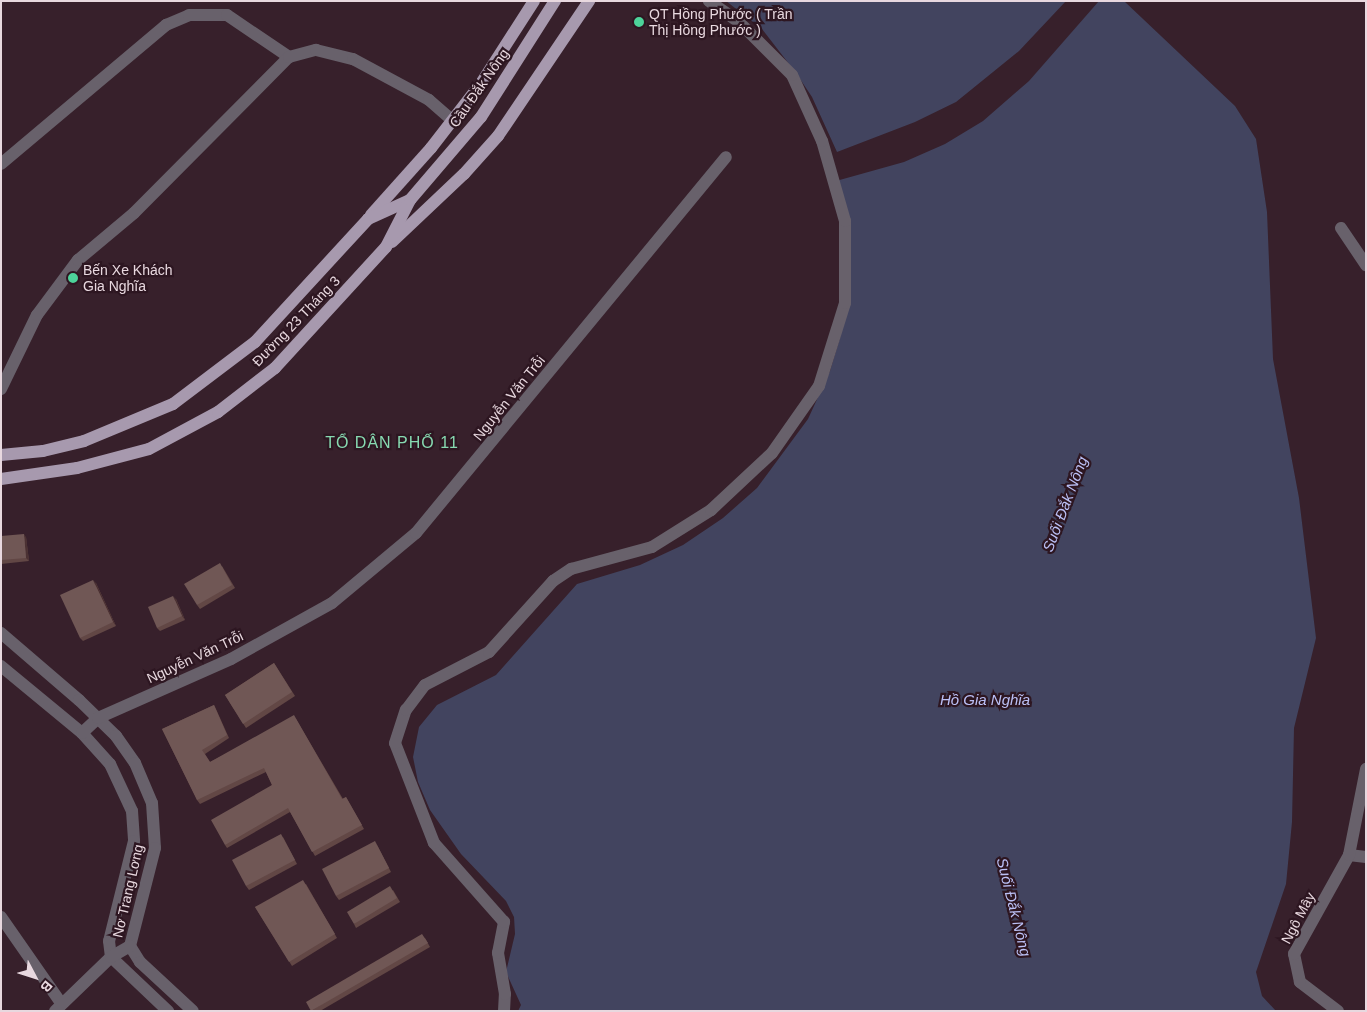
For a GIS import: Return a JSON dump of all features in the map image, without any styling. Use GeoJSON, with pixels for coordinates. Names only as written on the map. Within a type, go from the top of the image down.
{"type":"FeatureCollection","features":[{"type":"Feature","properties":{"kind":"main road"},"geometry":{"type":"LineString","coordinates":[[368,218],[482,82],[534,1]]}},
{"type":"Feature","properties":{"kind":"main road","name":"Cầu Đắk Nông"},"geometry":{"type":"LineString","coordinates":[[422,188],[481,117],[555,1]]}},
{"type":"Feature","properties":{"kind":"main road"},"geometry":{"type":"LineString","coordinates":[[386,247],[437,200],[498,136],[589,1]]}},
{"type":"Feature","properties":{"kind":"main road","name":"Đường 23 Tháng 3"},"geometry":{"type":"LineString","coordinates":[[1,479],[77,468],[136,453],[180,434],[218,412],[275,368],[386,247],[410,200],[422,188]]}},
{"type":"Feature","properties":{"kind":"main road","name":"Đường 23 Tháng 3"},"geometry":{"type":"LineString","coordinates":[[1,455],[44,451],[84,440],[173,404],[255,342],[368,218],[410,200]]}},
{"type":"Feature","properties":{"kind":"street"},"geometry":{"type":"LineString","coordinates":[[504,1011],[506,994],[498,953],[504,922],[434,843],[395,743],[406,710],[425,685],[489,652],[553,581],[572,569],[652,547],[712,510],[772,453],[819,386],[845,303],[845,221],[822,141],[792,75],[739,22],[710,1]]}},
{"type":"Feature","properties":{"kind":"street"},"geometry":{"type":"LineString","coordinates":[[1,164],[166,25],[189,15],[227,15],[289,57]]}},
{"type":"Feature","properties":{"kind":"street"},"geometry":{"type":"LineString","coordinates":[[1,389],[37,315],[78,260],[141,206],[289,57],[316,50],[354,59],[428,100],[452,120]]}},
{"type":"Feature","properties":{"kind":"street","name":"Nguyễn Văn Trỗi"},"geometry":{"type":"LineString","coordinates":[[82,733],[98,718],[231,659],[332,603],[416,533],[726,157]]}},
{"type":"Feature","properties":{"kind":"street"},"geometry":{"type":"LineString","coordinates":[[1341,228],[1366,265]]}},
{"type":"Feature","properties":{"kind":"street","name":"Nơ Trang Lơng"},"geometry":{"type":"LineString","coordinates":[[1,634],[98,718],[136,763],[152,803],[155,848],[130,946],[140,962],[193,1011]]}},
{"type":"Feature","properties":{"kind":"street","name":"Nơ Trang Lơng"},"geometry":{"type":"LineString","coordinates":[[1,666],[82,733],[110,764],[132,811],[134,841],[109,941],[110,957],[168,1011]]}},
{"type":"Feature","properties":{"kind":"street","name":"Ngô Mây"},"geometry":{"type":"LineString","coordinates":[[1338,1011],[1300,982],[1294,954],[1349,855],[1366,769]]}},
{"type":"Feature","properties":{"kind":"street"},"geometry":{"type":"LineString","coordinates":[[1349,855],[1366,857]]}},
{"type":"Feature","properties":{"kind":"street"},"geometry":{"type":"LineString","coordinates":[[1,917],[58,1007],[110,957],[130,946]]}},
{"type":"Feature","properties":{"kind":"water"},"geometry":{"type":"Polygon","coordinates":[[[726,1],[1066,1],[1019,51],[956,102],[915,122],[837,152],[812,97],[796,73],[762,29],[726,1]]]}},
{"type":"Feature","properties":{"kind":"water","name":"Hồ Gia Nghĩa"},"geometry":{"type":"Polygon","coordinates":[[[1099,1],[1124,1],[1235,106],[1256,139],[1267,212],[1273,359],[1299,498],[1316,638],[1294,728],[1292,822],[1286,884],[1256,972],[1262,996],[1276,1011],[518,1011],[521,1005],[506,972],[515,934],[514,917],[506,901],[461,854],[430,810],[418,782],[413,757],[419,727],[437,705],[496,675],[577,584],[640,565],[683,545],[723,518],[757,488],[808,419],[830,371],[840,338],[846,293],[836,181],[904,162],[945,144],[983,121],[1029,81],[1099,1]]]}},
{"type":"Feature","properties":{"kind":"building"},"geometry":{"type":"Polygon","coordinates":[[[24,534],[26,558],[1,560],[1,536],[24,534]]]}},
{"type":"Feature","properties":{"kind":"building"},"geometry":{"type":"Polygon","coordinates":[[[220,563],[232,585],[197,605],[184,584],[220,563]]]}},
{"type":"Feature","properties":{"kind":"building"},"geometry":{"type":"Polygon","coordinates":[[[93,580],[113,622],[80,638],[60,595],[93,580]]]}},
{"type":"Feature","properties":{"kind":"building"},"geometry":{"type":"Polygon","coordinates":[[[173,596],[182,616],[157,628],[148,607],[173,596]]]}},
{"type":"Feature","properties":{"kind":"building"},"geometry":{"type":"Polygon","coordinates":[[[274,663],[292,692],[243,724],[225,695],[274,663]]]}},
{"type":"Feature","properties":{"kind":"building"},"geometry":{"type":"Polygon","coordinates":[[[214,705],[227,735],[202,750],[210,762],[294,715],[342,799],[346,797],[362,825],[312,852],[288,808],[225,845],[211,820],[272,785],[264,768],[197,800],[162,729],[214,705]]]}},
{"type":"Feature","properties":{"kind":"building"},"geometry":{"type":"Polygon","coordinates":[[[281,834],[295,860],[246,886],[232,860],[281,834]]]}},
{"type":"Feature","properties":{"kind":"building"},"geometry":{"type":"Polygon","coordinates":[[[375,841],[389,868],[336,896],[322,869],[375,841]]]}},
{"type":"Feature","properties":{"kind":"building"},"geometry":{"type":"Polygon","coordinates":[[[303,880],[335,934],[289,962],[255,907],[303,880]]]}},
{"type":"Feature","properties":{"kind":"building"},"geometry":{"type":"Polygon","coordinates":[[[390,886],[397,898],[354,924],[347,912],[390,886]]]}},
{"type":"Feature","properties":{"kind":"building"},"geometry":{"type":"Polygon","coordinates":[[[422,934],[428,943],[311,1011],[306,1002],[422,934]]]}},
{"type":"Feature","properties":{"kind":"place","name":"QT Hồng Phước ( Trần Thị Hồng Phước )"},"geometry":{"type":"Point","coordinates":[639,22]}},
{"type":"Feature","properties":{"kind":"place","name":"Bến Xe Khách Gia Nghĩa"},"geometry":{"type":"Point","coordinates":[73,278]}},
{"type":"Feature","properties":{"kind":"district","name":"TỔ DÂN PHỐ 11"},"geometry":{"type":"Point","coordinates":[392,443]}},
{"type":"Feature","properties":{"kind":"water label","name":"Suối Đắk Nông"},"geometry":{"type":"Point","coordinates":[1065,504]}},
{"type":"Feature","properties":{"kind":"water label","name":"Suối Đắk Nông"},"geometry":{"type":"Point","coordinates":[1014,907]}}]}
